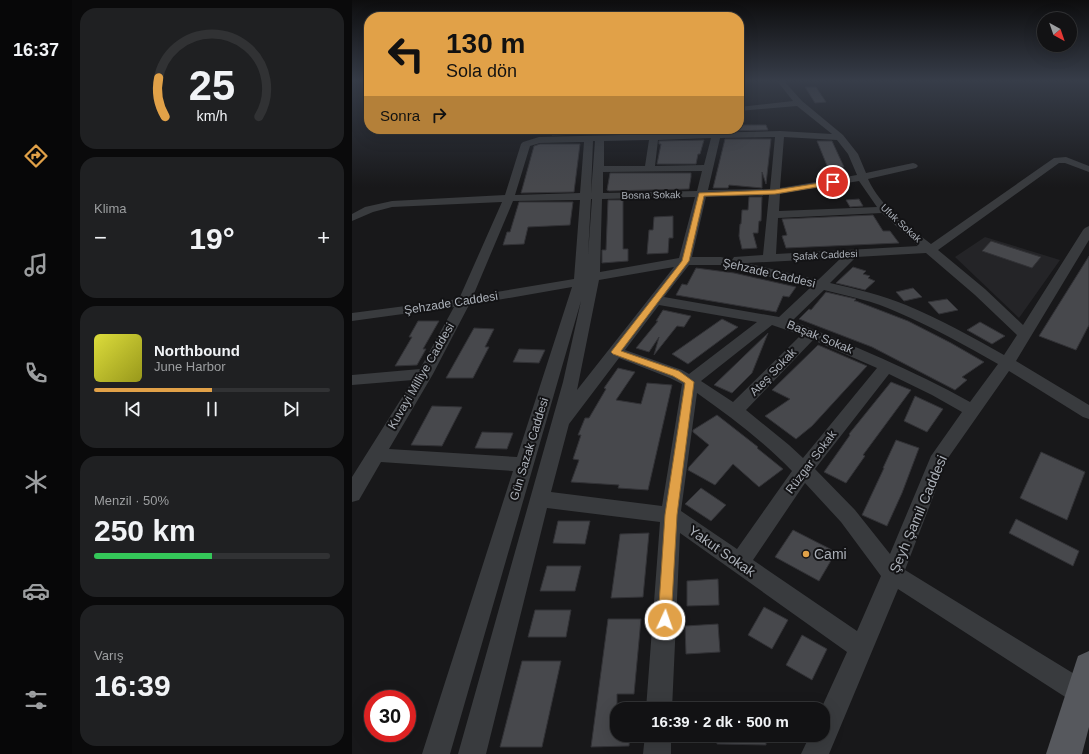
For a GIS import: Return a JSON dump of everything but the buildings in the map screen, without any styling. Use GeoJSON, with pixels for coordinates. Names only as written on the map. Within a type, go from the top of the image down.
{"type":"FeatureCollection","features":[{"type":"Feature","properties":{"kind":"main road"},"geometry":{"type":"LineString","coordinates":[[1064,754],[1085,680]]}},
{"type":"Feature","properties":{"kind":"street","name":"Ufuk Sokak"},"geometry":{"type":"LineString","coordinates":[[815,116],[840,137],[853,154],[862,177],[872,194],[885,210],[980,292],[1024,333]]}},
{"type":"Feature","properties":{"kind":"street"},"geometry":{"type":"LineString","coordinates":[[595,139],[780,134],[840,137]]}},
{"type":"Feature","properties":{"kind":"street"},"geometry":{"type":"LineString","coordinates":[[769,258],[780,134]]}},
{"type":"Feature","properties":{"kind":"street"},"geometry":{"type":"LineString","coordinates":[[560,425],[685,261],[716,135]]}},
{"type":"Feature","properties":{"kind":"street"},"geometry":{"type":"LineString","coordinates":[[650,168],[654,137]]}},
{"type":"Feature","properties":{"kind":"street","name":"Kuvayi Milliye Caddesi"},"geometry":{"type":"LineString","coordinates":[[352,494],[425,374],[464,302],[510,198],[524,146],[530,139],[595,139]]}},
{"type":"Feature","properties":{"kind":"street","name":"Gün Sazak Caddesi"},"geometry":{"type":"LineString","coordinates":[[591,196],[599,169],[595,139]]}},
{"type":"Feature","properties":{"kind":"street","name":"Gün Sazak Caddesi"},"geometry":{"type":"LineString","coordinates":[[472,754],[571,382],[587,280],[595,139]]}},
{"type":"Feature","properties":{"kind":"street"},"geometry":{"type":"LineString","coordinates":[[930,250],[1057,160],[1066,160],[1089,169]]}},
{"type":"Feature","properties":{"kind":"street","name":"Bosna Sokak"},"geometry":{"type":"LineString","coordinates":[[352,218],[364,211],[386,205],[510,198],[775,192],[862,177],[913,166]]}},
{"type":"Feature","properties":{"kind":"street"},"geometry":{"type":"LineString","coordinates":[[599,169],[709,168]]}},
{"type":"Feature","properties":{"kind":"street"},"geometry":{"type":"LineString","coordinates":[[773,215],[885,210]]}},
{"type":"Feature","properties":{"kind":"street","name":"Şeyh Şamil Caddesi"},"geometry":{"type":"LineString","coordinates":[[816,754],[893,574],[940,456],[1007,363],[1024,333],[1089,230]]}},
{"type":"Feature","properties":{"kind":"street","name":"Şafak Caddesi"},"geometry":{"type":"LineString","coordinates":[[720,261],[930,250]]}},
{"type":"Feature","properties":{"kind":"street"},"geometry":{"type":"LineString","coordinates":[[660,702],[671,515],[690,382],[775,321],[821,285],[852,254]]}},
{"type":"Feature","properties":{"kind":"street"},"geometry":{"type":"LineString","coordinates":[[1075,254],[1089,258]]}},
{"type":"Feature","properties":{"kind":"street","name":"Şehzade Caddesi"},"geometry":{"type":"LineString","coordinates":[[352,317],[464,302],[685,261],[720,261],[875,298],[902,308],[953,332],[1089,413]]}},
{"type":"Feature","properties":{"kind":"street","name":"Gün Sazak Caddesi"},"geometry":{"type":"LineString","coordinates":[[436,754],[524,465],[587,280]]}},
{"type":"Feature","properties":{"kind":"street","name":"Başak Sokak"},"geometry":{"type":"LineString","coordinates":[[656,300],[775,321],[811,333],[887,366],[973,411]]}},
{"type":"Feature","properties":{"kind":"street","name":"Ateş Sokak"},"geometry":{"type":"LineString","coordinates":[[735,411],[811,333]]}},
{"type":"Feature","properties":{"kind":"street"},"geometry":{"type":"LineString","coordinates":[[616,352],[676,374],[735,411],[768,437],[804,469],[848,516],[893,574],[1085,680]]}},
{"type":"Feature","properties":{"kind":"street","name":"Rüzgar Sokak"},"geometry":{"type":"LineString","coordinates":[[739,563],[804,469],[887,366]]}},
{"type":"Feature","properties":{"kind":"street"},"geometry":{"type":"LineString","coordinates":[[352,380],[425,374]]}},
{"type":"Feature","properties":{"kind":"street"},"geometry":{"type":"LineString","coordinates":[[375,455],[524,465]]}},
{"type":"Feature","properties":{"kind":"street","name":"Yakut Sokak"},"geometry":{"type":"LineString","coordinates":[[540,499],[671,515],[861,648]]}},
{"type":"Feature","properties":{"kind":"street"},"geometry":{"type":"LineString","coordinates":[[657,754],[658,742]]}},
{"type":"Feature","properties":{"kind":"shaded area"},"geometry":{"type":"Polygon","coordinates":[[[985,237],[1060,260],[1019,318],[955,257],[985,237]]]}},
{"type":"Feature","properties":{"kind":"place","name":"Cami"},"geometry":{"type":"Point","coordinates":[806,554]}},
{"type":"Feature","properties":{"kind":"route"},"geometry":{"type":"LineString","coordinates":[[665,620],[671,515],[690,382],[676,374],[616,352],[685,261],[702,194],[775,192],[833,182]]}}]}
